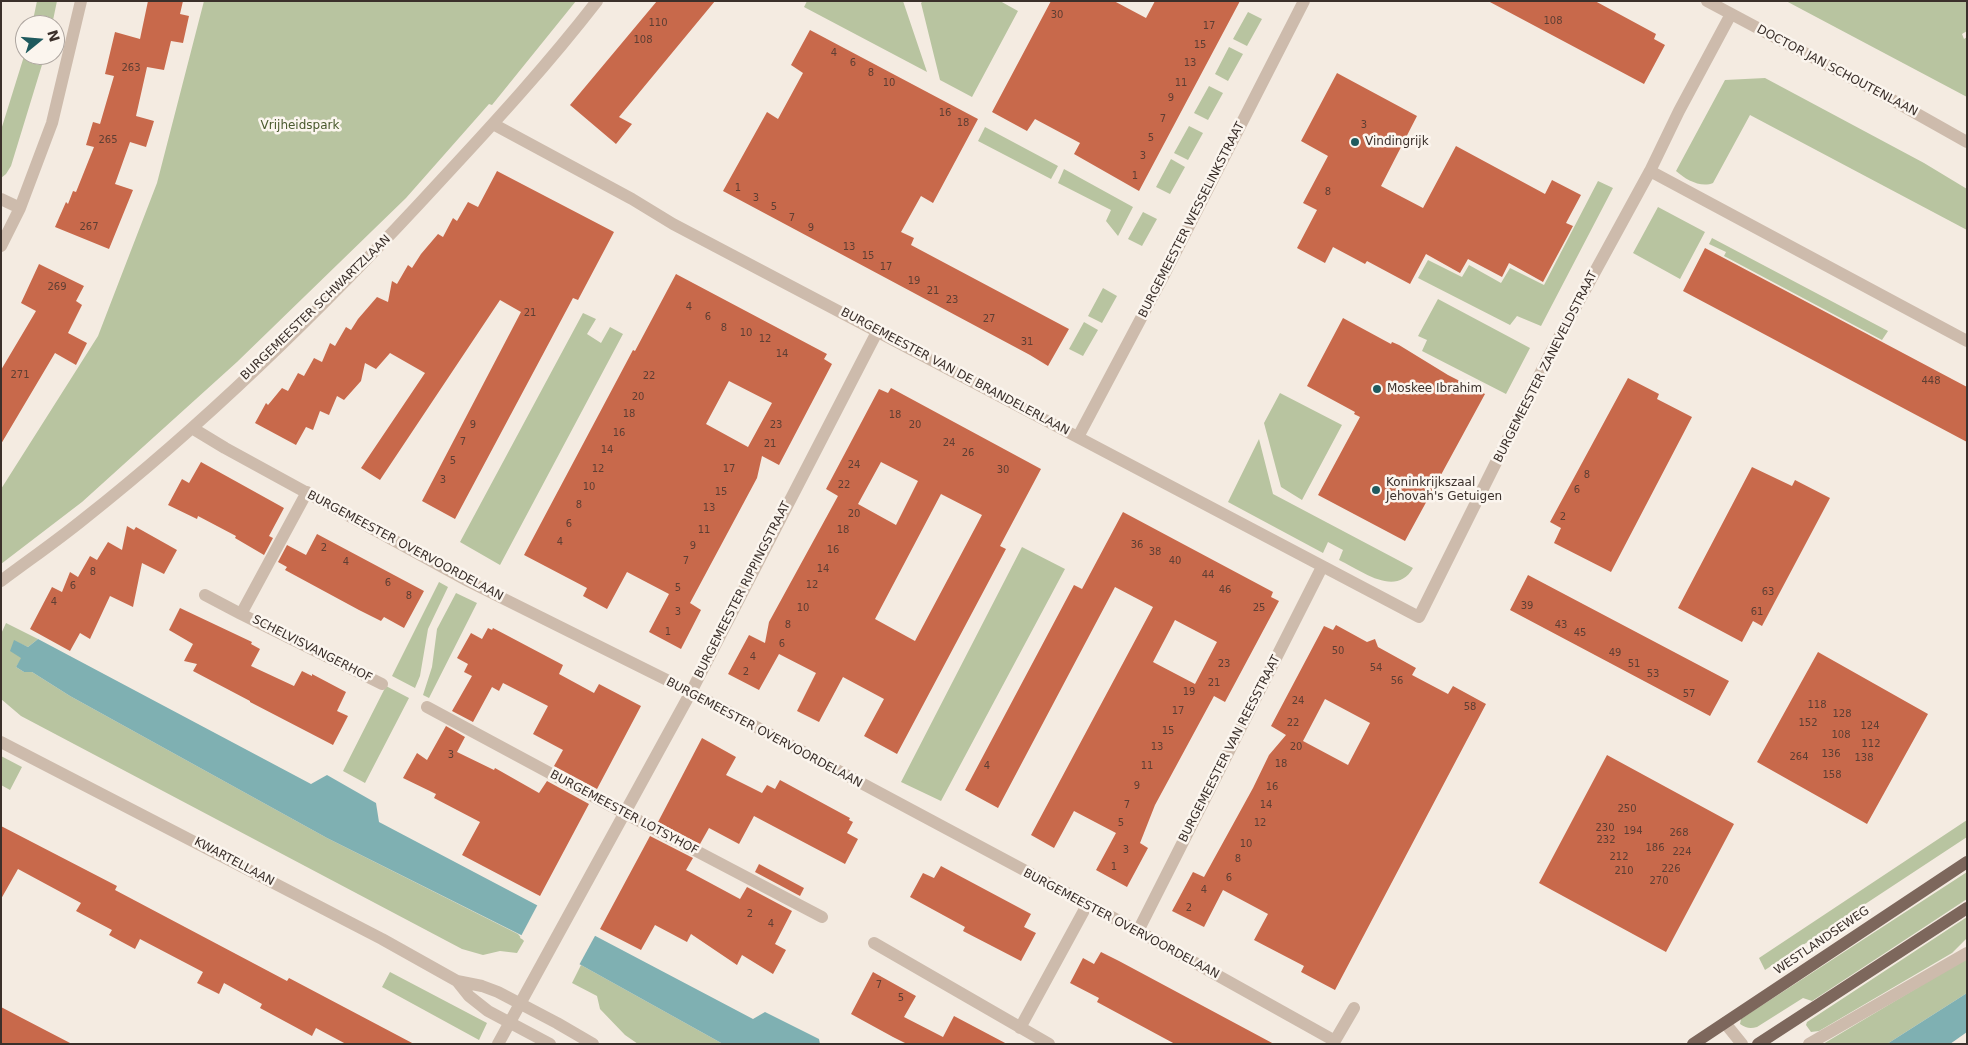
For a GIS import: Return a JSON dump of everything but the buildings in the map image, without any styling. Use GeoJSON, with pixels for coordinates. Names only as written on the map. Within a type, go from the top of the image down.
{"type":"FeatureCollection","features":[{"type":"Feature","properties":{"kind":"main road","name":"WESTLANDSEWEG"},"geometry":{"type":"LineString","coordinates":[[1693,1044],[1967,862]]}},
{"type":"Feature","properties":{"kind":"main road"},"geometry":{"type":"LineString","coordinates":[[1758,1044],[1967,908]]}},
{"type":"Feature","properties":{"kind":"street"},"geometry":{"type":"LineString","coordinates":[[1,246],[20,208],[52,123],[81,1]]}},
{"type":"Feature","properties":{"kind":"street","name":"BURGEMEESTER SCHWARTZLAAN"},"geometry":{"type":"LineString","coordinates":[[1,581],[85,518],[192,428],[309,317],[383,244],[493,124],[597,1]]}},
{"type":"Feature","properties":{"kind":"street","name":"BURGEMEESTER WESSELINKSTRAAT"},"geometry":{"type":"LineString","coordinates":[[1078,438],[1164,275],[1304,1]]}},
{"type":"Feature","properties":{"kind":"street","name":"DOCTOR JAN SCHOUTENLAAN"},"geometry":{"type":"LineString","coordinates":[[1707,1],[1967,142]]}},
{"type":"Feature","properties":{"kind":"street","name":"BURGEMEESTER ZANEVELDSTRAAT"},"geometry":{"type":"LineString","coordinates":[[1419,617],[1550,354],[1650,172],[1679,111],[1732,14]]}},
{"type":"Feature","properties":{"kind":"street","name":"BURGEMEESTER VAN DE BRANDELERLAAN"},"geometry":{"type":"LineString","coordinates":[[493,124],[632,199],[673,224],[1419,617]]}},
{"type":"Feature","properties":{"kind":"street"},"geometry":{"type":"LineString","coordinates":[[1650,172],[1967,341]]}},
{"type":"Feature","properties":{"kind":"street"},"geometry":{"type":"LineString","coordinates":[[1,199],[20,208]]}},
{"type":"Feature","properties":{"kind":"street","name":"BURGEMEESTER RIPPINGSTRAAT"},"geometry":{"type":"LineString","coordinates":[[498,1044],[690,692],[877,332]]}},
{"type":"Feature","properties":{"kind":"street","name":"BURGEMEESTER OVERVOORDELAAN"},"geometry":{"type":"LineString","coordinates":[[192,428],[468,581],[690,692],[1138,932],[1334,1042]]}},
{"type":"Feature","properties":{"kind":"street","name":"SCHELVISVANGERHOF"},"geometry":{"type":"LineString","coordinates":[[242,614],[307,492]]}},
{"type":"Feature","properties":{"kind":"street","name":"BURGEMEESTER VAN REESSTRAAT"},"geometry":{"type":"LineString","coordinates":[[1138,932],[1322,566]]}},
{"type":"Feature","properties":{"kind":"street","name":"SCHELVISVANGERHOF"},"geometry":{"type":"LineString","coordinates":[[205,595],[382,684]]}},
{"type":"Feature","properties":{"kind":"street","name":"BURGEMEESTER LOTSYHOF"},"geometry":{"type":"LineString","coordinates":[[427,707],[822,917]]}},
{"type":"Feature","properties":{"kind":"street","name":"KWARTELLAAN"},"geometry":{"type":"LineString","coordinates":[[4,741],[382,939],[457,981],[482,986],[520,1004],[592,1044]]}},
{"type":"Feature","properties":{"kind":"street"},"geometry":{"type":"LineString","coordinates":[[1020,1028],[1087,905]]}},
{"type":"Feature","properties":{"kind":"street"},"geometry":{"type":"LineString","coordinates":[[874,943],[1049,1044]]}},
{"type":"Feature","properties":{"kind":"street"},"geometry":{"type":"LineString","coordinates":[[1809,1044],[1967,952]]}},
{"type":"Feature","properties":{"kind":"street","name":"KWARTELLAAN"},"geometry":{"type":"LineString","coordinates":[[457,981],[468,996],[488,1011],[550,1044]]}},
{"type":"Feature","properties":{"kind":"street"},"geometry":{"type":"LineString","coordinates":[[1334,1042],[1354,1008]]}},
{"type":"Feature","properties":{"kind":"street"},"geometry":{"type":"LineString","coordinates":[[1725,1023],[1742,1044]]}},
{"type":"Feature","properties":{"kind":"green space"},"geometry":{"type":"Polygon","coordinates":[[[37,1],[57,1],[54,15],[34,15],[37,1]]]}},
{"type":"Feature","properties":{"kind":"green space","name":"Vrijheidspark"},"geometry":{"type":"Polygon","coordinates":[[[204,1],[576,1],[492,105],[489,104],[406,198],[237,362],[82,502],[1,564],[1,489],[98,336],[157,183],[204,1]]]}},
{"type":"Feature","properties":{"kind":"green space"},"geometry":{"type":"Polygon","coordinates":[[[807,1],[903,1],[927,72],[804,7],[807,1]]]}},
{"type":"Feature","properties":{"kind":"green space"},"geometry":{"type":"Polygon","coordinates":[[[923,1],[1000,1],[1018,11],[972,97],[940,80],[921,3],[923,1]]]}},
{"type":"Feature","properties":{"kind":"green space"},"geometry":{"type":"Polygon","coordinates":[[[1786,1],[1967,1],[1967,31],[1962,34],[1964,39],[1967,37],[1967,97],[1786,1]]]}},
{"type":"Feature","properties":{"kind":"green space"},"geometry":{"type":"Polygon","coordinates":[[[1248,12],[1262,19],[1247,46],[1233,39],[1248,12]]]}},
{"type":"Feature","properties":{"kind":"green space"},"geometry":{"type":"Polygon","coordinates":[[[1229,47],[1243,54],[1228,81],[1215,74],[1229,47]]]}},
{"type":"Feature","properties":{"kind":"green space"},"geometry":{"type":"Polygon","coordinates":[[[21,65],[42,65],[11,166],[1,178],[1,130],[21,65]]]}},
{"type":"Feature","properties":{"kind":"green space"},"geometry":{"type":"Polygon","coordinates":[[[1765,78],[1924,163],[1967,189],[1967,230],[1750,115],[1713,183],[1699,184],[1676,171],[1725,80],[1765,78]]]}},
{"type":"Feature","properties":{"kind":"green space"},"geometry":{"type":"Polygon","coordinates":[[[1209,86],[1223,93],[1208,120],[1194,113],[1209,86]]]}},
{"type":"Feature","properties":{"kind":"green space"},"geometry":{"type":"Polygon","coordinates":[[[1189,126],[1203,133],[1188,160],[1174,153],[1189,126]]]}},
{"type":"Feature","properties":{"kind":"green space"},"geometry":{"type":"Polygon","coordinates":[[[985,127],[1058,166],[1051,179],[978,141],[985,127]]]}},
{"type":"Feature","properties":{"kind":"green space"},"geometry":{"type":"Polygon","coordinates":[[[1171,159],[1185,167],[1170,194],[1156,187],[1171,159]]]}},
{"type":"Feature","properties":{"kind":"green space"},"geometry":{"type":"Polygon","coordinates":[[[1064,169],[1133,207],[1118,236],[1106,221],[1111,210],[1058,183],[1064,169]]]}},
{"type":"Feature","properties":{"kind":"green space"},"geometry":{"type":"Polygon","coordinates":[[[1598,181],[1613,188],[1541,326],[1517,316],[1510,325],[1418,278],[1428,260],[1462,277],[1469,265],[1501,283],[1510,268],[1544,285],[1598,181]]]}},
{"type":"Feature","properties":{"kind":"green space"},"geometry":{"type":"Polygon","coordinates":[[[1658,207],[1705,232],[1680,279],[1633,253],[1658,207]]]}},
{"type":"Feature","properties":{"kind":"green space"},"geometry":{"type":"Polygon","coordinates":[[[1143,212],[1157,219],[1142,246],[1128,239],[1143,212]]]}},
{"type":"Feature","properties":{"kind":"green space"},"geometry":{"type":"Polygon","coordinates":[[[1712,238],[1888,331],[1882,340],[1724,256],[1726,252],[1709,244],[1712,238]]]}},
{"type":"Feature","properties":{"kind":"green space"},"geometry":{"type":"Polygon","coordinates":[[[1103,288],[1117,296],[1102,323],[1088,316],[1103,288]]]}},
{"type":"Feature","properties":{"kind":"green space"},"geometry":{"type":"Polygon","coordinates":[[[1438,299],[1530,348],[1506,394],[1422,351],[1427,340],[1418,336],[1438,299]]]}},
{"type":"Feature","properties":{"kind":"green space"},"geometry":{"type":"Polygon","coordinates":[[[583,313],[596,319],[587,334],[601,343],[610,327],[623,334],[500,565],[460,542],[583,313]]]}},
{"type":"Feature","properties":{"kind":"green space"},"geometry":{"type":"Polygon","coordinates":[[[1084,322],[1098,330],[1083,356],[1069,349],[1084,322]]]}},
{"type":"Feature","properties":{"kind":"green space"},"geometry":{"type":"Polygon","coordinates":[[[1280,393],[1342,425],[1302,500],[1281,487],[1264,423],[1280,393]]]}},
{"type":"Feature","properties":{"kind":"green space"},"geometry":{"type":"Polygon","coordinates":[[[1259,439],[1273,494],[1413,568],[1406,577],[1398,581],[1388,582],[1368,575],[1339,560],[1343,550],[1328,542],[1323,553],[1228,502],[1259,439]]]}},
{"type":"Feature","properties":{"kind":"green space"},"geometry":{"type":"Polygon","coordinates":[[[1022,547],[1065,569],[941,801],[901,782],[1022,547]]]}},
{"type":"Feature","properties":{"kind":"green space"},"geometry":{"type":"Polygon","coordinates":[[[439,582],[448,587],[428,629],[420,676],[415,688],[392,676],[439,582]]]}},
{"type":"Feature","properties":{"kind":"green space"},"geometry":{"type":"Polygon","coordinates":[[[456,593],[477,603],[429,698],[423,695],[432,667],[437,629],[456,593]]]}},
{"type":"Feature","properties":{"kind":"green space"},"geometry":{"type":"Polygon","coordinates":[[[6,623],[38,639],[28,647],[14,641],[22,658],[16,667],[24,672],[32,672],[70,696],[327,838],[518,934],[524,941],[517,953],[500,951],[483,955],[462,949],[21,716],[1,699],[1,634],[6,623]]]}},
{"type":"Feature","properties":{"kind":"green space"},"geometry":{"type":"Polygon","coordinates":[[[386,686],[409,698],[365,783],[343,771],[386,686]]]}},
{"type":"Feature","properties":{"kind":"green space"},"geometry":{"type":"Polygon","coordinates":[[[1,756],[22,767],[10,790],[1,785],[1,756]]]}},
{"type":"Feature","properties":{"kind":"green space"},"geometry":{"type":"Polygon","coordinates":[[[1967,820],[1967,837],[1765,970],[1759,958],[1967,820]]]}},
{"type":"Feature","properties":{"kind":"green space"},"geometry":{"type":"Polygon","coordinates":[[[1967,872],[1967,899],[1812,1001],[1803,998],[1757,1027],[1748,1028],[1740,1024],[1741,1019],[1967,872]]]}},
{"type":"Feature","properties":{"kind":"green space"},"geometry":{"type":"Polygon","coordinates":[[[1967,917],[1967,938],[1952,953],[1819,1031],[1811,1032],[1806,1025],[1807,1022],[1967,917]]]}},
{"type":"Feature","properties":{"kind":"green space"},"geometry":{"type":"Polygon","coordinates":[[[1967,958],[1967,993],[1887,1044],[1823,1044],[1967,958]]]}},
{"type":"Feature","properties":{"kind":"green space"},"geometry":{"type":"Polygon","coordinates":[[[581,965],[723,1044],[638,1044],[625,1035],[600,1009],[597,996],[572,983],[581,965]]]}},
{"type":"Feature","properties":{"kind":"green space"},"geometry":{"type":"Polygon","coordinates":[[[390,972],[487,1023],[479,1040],[382,987],[390,972]]]}},
{"type":"Feature","properties":{"kind":"water"},"geometry":{"type":"Polygon","coordinates":[[[38,639],[311,784],[327,775],[376,803],[379,822],[753,1019],[765,1012],[819,1039],[820,1044],[723,1044],[581,965],[327,838],[70,696],[32,672],[24,672],[16,667],[21,658],[10,651],[14,640],[28,647],[38,639]]]}},
{"type":"Feature","properties":{"kind":"water"},"geometry":{"type":"Polygon","coordinates":[[[1967,993],[1967,1032],[1950,1044],[1887,1044],[1967,993]]]}},
{"type":"Feature","properties":{"kind":"pier"},"geometry":{"type":"Polygon","coordinates":[[[538,904],[596,934],[578,967],[520,938],[538,904]]]}},
{"type":"Feature","properties":{"kind":"place","name":"Vindingrijk"},"geometry":{"type":"Point","coordinates":[1355,142]}},
{"type":"Feature","properties":{"kind":"place","name":"Moskee Ibrahim"},"geometry":{"type":"Point","coordinates":[1377,389]}},
{"type":"Feature","properties":{"kind":"place","name":"Koninkrijkszaal Jehovah's Getuigen"},"geometry":{"type":"Point","coordinates":[1376,490]}}]}
